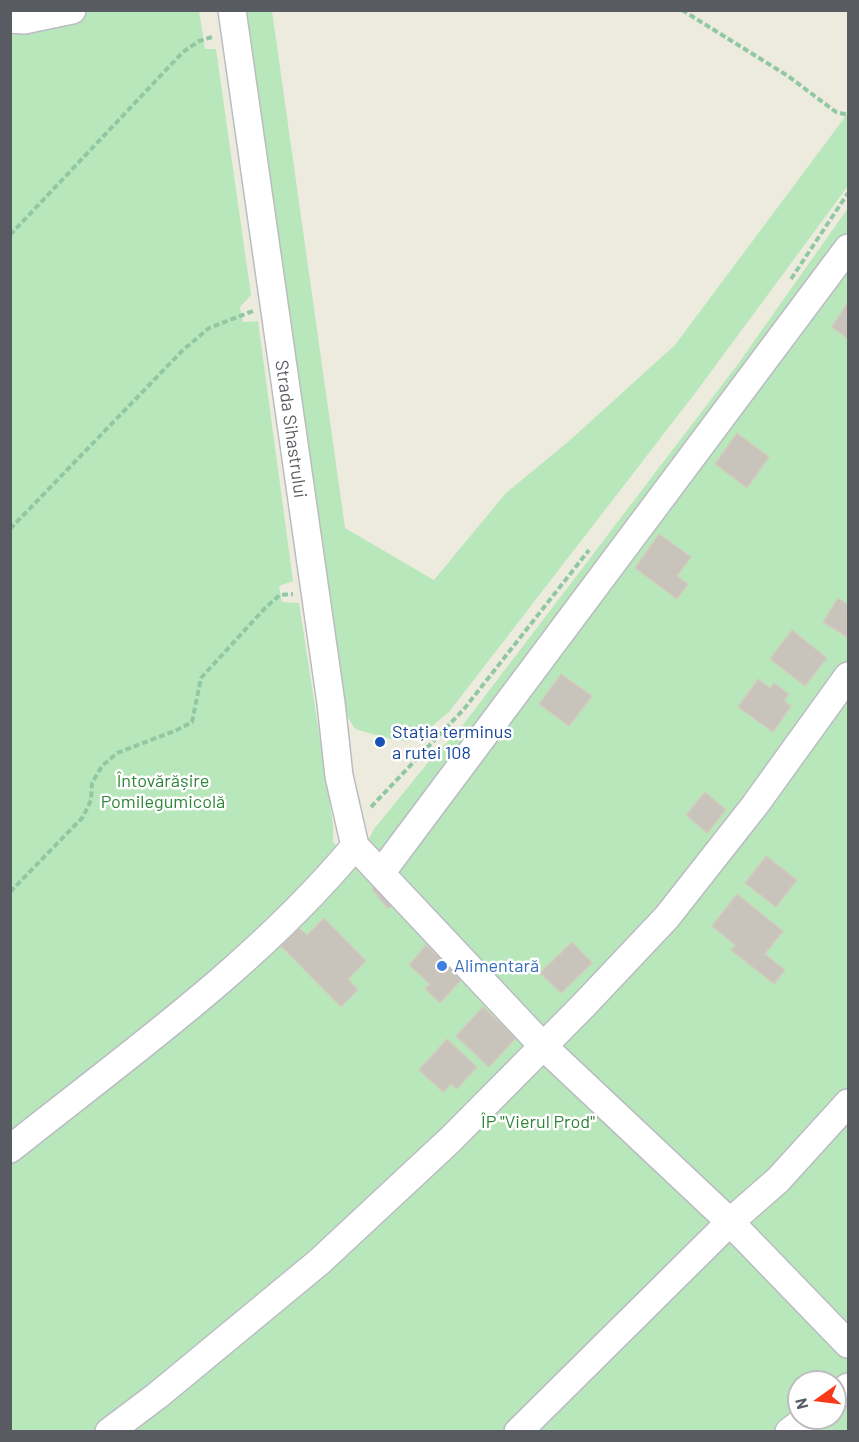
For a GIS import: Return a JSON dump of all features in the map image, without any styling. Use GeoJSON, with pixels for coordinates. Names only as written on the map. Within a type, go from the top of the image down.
{"type":"FeatureCollection","features":[{"type":"Feature","properties":{"kind":"street"},"geometry":{"type":"LineString","coordinates":[[10,19],[24,20],[72,10]]}},
{"type":"Feature","properties":{"kind":"street","name":"Strada Sihastrului"},"geometry":{"type":"LineString","coordinates":[[233,20],[339,776],[352,838]]}},
{"type":"Feature","properties":{"kind":"street"},"geometry":{"type":"LineString","coordinates":[[381,873],[849,248]]}},
{"type":"Feature","properties":{"kind":"street"},"geometry":{"type":"LineString","coordinates":[[109,1431],[158,1395],[319,1262],[450,1140],[667,917],[755,805],[849,676]]}},
{"type":"Feature","properties":{"kind":"street"},"geometry":{"type":"LineString","coordinates":[[10,1149],[191,1005],[269,937],[324,884],[352,838],[381,873],[542,1044],[730,1222],[849,1344]]}},
{"type":"Feature","properties":{"kind":"street"},"geometry":{"type":"LineString","coordinates":[[518,1431],[730,1222],[778,1180],[849,1103]]}},
{"type":"Feature","properties":{"kind":"path"},"geometry":{"type":"LineString","coordinates":[[682,10],[788,76],[836,112],[849,115]]}},
{"type":"Feature","properties":{"kind":"path"},"geometry":{"type":"LineString","coordinates":[[10,235],[183,52],[233,20]]}},
{"type":"Feature","properties":{"kind":"path"},"geometry":{"type":"LineString","coordinates":[[786,286],[849,193]]}},
{"type":"Feature","properties":{"kind":"path"},"geometry":{"type":"LineString","coordinates":[[10,530],[79,455],[182,351],[209,328],[228,319],[273,305]]}},
{"type":"Feature","properties":{"kind":"path"},"geometry":{"type":"LineString","coordinates":[[352,838],[464,709],[590,549]]}},
{"type":"Feature","properties":{"kind":"path"},"geometry":{"type":"LineString","coordinates":[[10,892],[82,818],[91,800],[92,783],[102,766],[117,753],[192,722],[201,678],[266,608],[280,596],[315,592]]}},
{"type":"Feature","properties":{"kind":"green space","name":"ÎP \"Vierul Prod\""},"geometry":{"type":"Polygon","coordinates":[[[10,11],[199,11],[205,49],[216,49],[251,295],[240,307],[243,322],[258,321],[293,581],[279,586],[282,602],[299,603],[333,824],[333,842],[360,869],[379,852],[367,842],[374,829],[435,754],[456,734],[738,364],[848,208],[848,1431],[11,1431],[10,11]]]}},
{"type":"Feature","properties":{"kind":"green space"},"geometry":{"type":"Polygon","coordinates":[[[247,11],[272,11],[345,528],[434,580],[506,493],[569,441],[675,345],[848,113],[848,186],[696,392],[449,712],[414,741],[394,740],[355,729],[347,716],[256,93],[247,11]]]}},
{"type":"Feature","properties":{"kind":"building"},"geometry":{"type":"Polygon","coordinates":[[[848,302],[848,339],[832,327],[848,302]]]}},
{"type":"Feature","properties":{"kind":"building"},"geometry":{"type":"Polygon","coordinates":[[[737,433],[769,457],[747,488],[715,464],[737,433]]]}},
{"type":"Feature","properties":{"kind":"building"},"geometry":{"type":"Polygon","coordinates":[[[659,534],[691,557],[677,576],[688,584],[677,599],[635,568],[659,534]]]}},
{"type":"Feature","properties":{"kind":"building"},"geometry":{"type":"Polygon","coordinates":[[[838,598],[848,605],[847,637],[823,622],[838,598]]]}},
{"type":"Feature","properties":{"kind":"building"},"geometry":{"type":"Polygon","coordinates":[[[792,630],[827,658],[805,686],[770,659],[792,630]]]}},
{"type":"Feature","properties":{"kind":"building"},"geometry":{"type":"Polygon","coordinates":[[[561,674],[592,696],[569,726],[539,704],[561,674]]]}},
{"type":"Feature","properties":{"kind":"building"},"geometry":{"type":"Polygon","coordinates":[[[758,679],[770,688],[774,683],[789,694],[784,701],[791,706],[773,732],[738,707],[758,679]]]}},
{"type":"Feature","properties":{"kind":"building"},"geometry":{"type":"Polygon","coordinates":[[[705,792],[726,810],[707,833],[686,815],[705,792]]]}},
{"type":"Feature","properties":{"kind":"building"},"geometry":{"type":"Polygon","coordinates":[[[766,856],[797,880],[776,907],[745,883],[766,856]]]}},
{"type":"Feature","properties":{"kind":"building"},"geometry":{"type":"Polygon","coordinates":[[[381,882],[397,902],[388,909],[372,889],[381,882]]]}},
{"type":"Feature","properties":{"kind":"building"},"geometry":{"type":"Polygon","coordinates":[[[737,894],[783,931],[765,954],[785,970],[774,984],[731,950],[735,945],[712,926],[737,894]]]}},
{"type":"Feature","properties":{"kind":"building"},"geometry":{"type":"Polygon","coordinates":[[[324,918],[366,961],[348,979],[358,990],[341,1007],[281,946],[299,928],[307,935],[324,918]]]}},
{"type":"Feature","properties":{"kind":"building"},"geometry":{"type":"Polygon","coordinates":[[[572,942],[592,963],[561,993],[540,973],[572,942]]]}},
{"type":"Feature","properties":{"kind":"building"},"geometry":{"type":"Polygon","coordinates":[[[426,945],[463,978],[440,1003],[425,989],[430,984],[409,965],[426,945]]]}},
{"type":"Feature","properties":{"kind":"building"},"geometry":{"type":"Polygon","coordinates":[[[483,1007],[516,1038],[489,1067],[456,1036],[483,1007]]]}},
{"type":"Feature","properties":{"kind":"building"},"geometry":{"type":"Polygon","coordinates":[[[447,1039],[477,1067],[457,1089],[451,1084],[443,1092],[419,1070],[447,1039]]]}},
{"type":"Feature","properties":{"kind":"place","name":"Stația terminus a rutei 108"},"geometry":{"type":"Point","coordinates":[380,742]}},
{"type":"Feature","properties":{"kind":"place","name":"Alimentară"},"geometry":{"type":"Point","coordinates":[442,966]}},
{"type":"Feature","properties":{"kind":"park label","name":"Întovărășire Pomilegumicolă"},"geometry":{"type":"Point","coordinates":[163,791]}}]}
